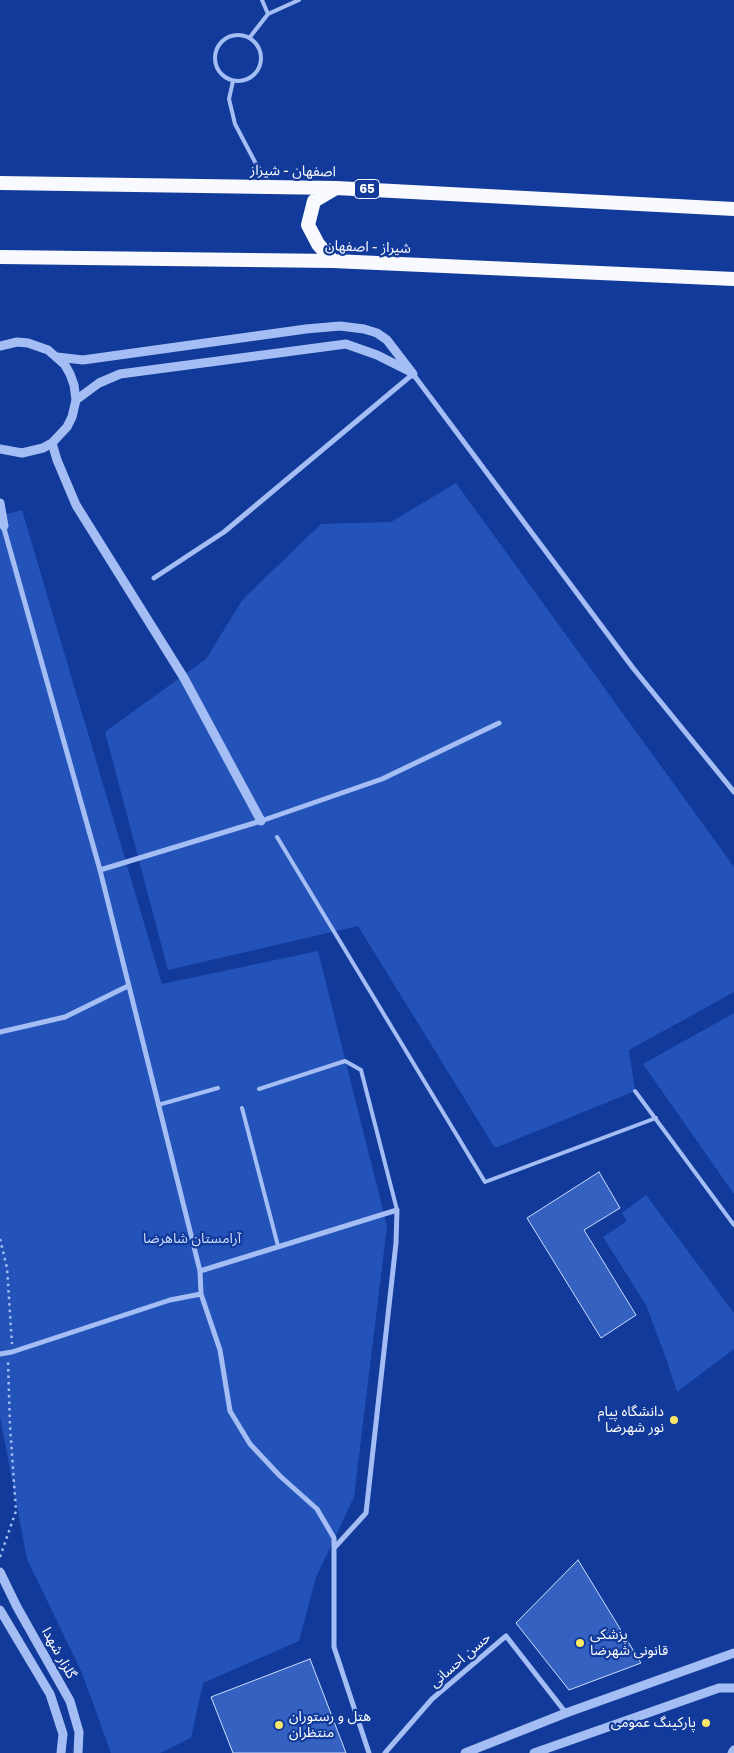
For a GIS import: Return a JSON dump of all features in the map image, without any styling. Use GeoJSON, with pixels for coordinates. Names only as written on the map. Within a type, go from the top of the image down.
{"type":"FeatureCollection","features":[{"type":"Feature","properties":{"kind":"highway","name":"اصفهان - شیراز"},"geometry":{"type":"LineString","coordinates":[[0,184],[336,188],[734,209]]}},
{"type":"Feature","properties":{"kind":"highway","name":"65"},"geometry":{"type":"LineString","coordinates":[[333,262],[318,244],[308,225],[314,201],[336,188]]}},
{"type":"Feature","properties":{"kind":"highway","name":"شیراز - اصفهان"},"geometry":{"type":"LineString","coordinates":[[0,257],[333,262],[734,279]]}},
{"type":"Feature","properties":{"kind":"street"},"geometry":{"type":"LineString","coordinates":[[57,357],[84,360],[306,329],[340,326],[364,329],[377,333],[387,340],[633,668],[734,792]]}},
{"type":"Feature","properties":{"kind":"street"},"geometry":{"type":"LineString","coordinates":[[0,346],[17,342],[28,343],[43,348],[57,357],[70,374],[76,400],[72,417],[67,426],[52,442],[38,449],[22,452],[0,448]]}},
{"type":"Feature","properties":{"kind":"street"},"geometry":{"type":"LineString","coordinates":[[76,400],[99,383],[120,374],[346,344],[377,355],[413,374]]}},
{"type":"Feature","properties":{"kind":"street"},"geometry":{"type":"LineString","coordinates":[[154,578],[224,532],[413,374]]}},
{"type":"Feature","properties":{"kind":"street"},"geometry":{"type":"LineString","coordinates":[[52,442],[57,460],[76,504],[184,678],[261,821]]}},
{"type":"Feature","properties":{"kind":"street"},"geometry":{"type":"LineString","coordinates":[[0,503],[2,525],[100,870],[200,1271],[201,1294],[220,1350],[230,1411],[250,1444],[280,1476],[317,1510],[334,1538],[334,1647],[369,1753]]}},
{"type":"Feature","properties":{"kind":"street"},"geometry":{"type":"LineString","coordinates":[[100,870],[261,821],[382,778],[499,723]]}},
{"type":"Feature","properties":{"kind":"street"},"geometry":{"type":"LineString","coordinates":[[0,1032],[65,1017],[128,986]]}},
{"type":"Feature","properties":{"kind":"street"},"geometry":{"type":"LineString","coordinates":[[200,1271],[397,1210],[396,1243],[366,1513],[335,1547]]}},
{"type":"Feature","properties":{"kind":"street"},"geometry":{"type":"LineString","coordinates":[[0,1354],[12,1352],[170,1300],[201,1294]]}},
{"type":"Feature","properties":{"kind":"street","name":"گلزار شهدا"},"geometry":{"type":"LineString","coordinates":[[0,1572],[17,1607],[70,1701],[79,1732],[78,1753]]}},
{"type":"Feature","properties":{"kind":"street","name":"گلزار شهدا"},"geometry":{"type":"LineString","coordinates":[[0,1610],[50,1694],[63,1734],[61,1753]]}},
{"type":"Feature","properties":{"kind":"street","name":"حسن احسانی"},"geometry":{"type":"LineString","coordinates":[[386,1753],[432,1699],[506,1636],[566,1713]]}},
{"type":"Feature","properties":{"kind":"street"},"geometry":{"type":"LineString","coordinates":[[466,1753],[566,1713],[734,1654]]}},
{"type":"Feature","properties":{"kind":"street"},"geometry":{"type":"LineString","coordinates":[[534,1753],[719,1688],[734,1688]]}},
{"type":"Feature","properties":{"kind":"lane"},"geometry":{"type":"LineString","coordinates":[[262,0],[268,14]]}},
{"type":"Feature","properties":{"kind":"lane"},"geometry":{"type":"LineString","coordinates":[[250,38],[268,14],[298,0]]}},
{"type":"Feature","properties":{"kind":"lane"},"geometry":{"type":"LineString","coordinates":[[234,35],[243,35],[250,38],[256,42],[262,55],[258,70],[254,76],[241,81],[233,81],[226,78],[219,72],[214,57],[220,42],[234,35]]}},
{"type":"Feature","properties":{"kind":"lane"},"geometry":{"type":"LineString","coordinates":[[233,81],[229,99],[235,124],[255,162],[272,187]]}},
{"type":"Feature","properties":{"kind":"lane"},"geometry":{"type":"LineString","coordinates":[[277,837],[485,1182],[656,1118]]}},
{"type":"Feature","properties":{"kind":"lane"},"geometry":{"type":"LineString","coordinates":[[260,1089],[346,1061],[361,1070],[397,1210]]}},
{"type":"Feature","properties":{"kind":"lane"},"geometry":{"type":"LineString","coordinates":[[158,1105],[218,1088]]}},
{"type":"Feature","properties":{"kind":"lane"},"geometry":{"type":"LineString","coordinates":[[635,1091],[734,1225]]}},
{"type":"Feature","properties":{"kind":"lane"},"geometry":{"type":"LineString","coordinates":[[242,1108],[278,1246]]}},
{"type":"Feature","properties":{"kind":"path"},"geometry":{"type":"LineString","coordinates":[[0,1239],[7,1268],[12,1352],[8,1361],[16,1511],[0,1557]]}},
{"type":"Feature","properties":{"kind":"green space"},"geometry":{"type":"Polygon","coordinates":[[[456,483],[734,867],[734,992],[629,1050],[635,1091],[495,1148],[358,926],[168,970],[105,732],[206,659],[243,599],[321,524],[391,522],[456,483]]]}},
{"type":"Feature","properties":{"kind":"green space","name":"آرامستان شاهرضا"},"geometry":{"type":"Polygon","coordinates":[[[22,510],[162,984],[318,951],[387,1226],[354,1497],[316,1577],[299,1641],[203,1683],[191,1738],[160,1753],[111,1753],[82,1673],[27,1559],[0,1417],[0,516],[22,510]]]}},
{"type":"Feature","properties":{"kind":"green space"},"geometry":{"type":"Polygon","coordinates":[[[734,1013],[734,1194],[643,1064],[734,1013]]]}},
{"type":"Feature","properties":{"kind":"green space"},"geometry":{"type":"Polygon","coordinates":[[[646,1195],[734,1313],[734,1349],[677,1392],[646,1305],[603,1237],[627,1221],[622,1213],[646,1195]]]}},
{"type":"Feature","properties":{"kind":"building"},"geometry":{"type":"Polygon","coordinates":[[[599,1172],[620,1208],[584,1230],[636,1315],[601,1338],[527,1218],[599,1172]]]}},
{"type":"Feature","properties":{"kind":"building","name":"پزشکی قانونی شهرضا"},"geometry":{"type":"Polygon","coordinates":[[[578,1560],[641,1663],[569,1690],[516,1623],[578,1560]]]}},
{"type":"Feature","properties":{"kind":"building","name":"هتل و رستوران منتظران"},"geometry":{"type":"Polygon","coordinates":[[[310,1659],[346,1753],[233,1753],[211,1697],[310,1659]]]}},
{"type":"Feature","properties":{"kind":"place","name":"دانشگاه پیام نور شهرضا"},"geometry":{"type":"Point","coordinates":[674,1420]}},
{"type":"Feature","properties":{"kind":"place","name":"پزشکی قانونی شهرضا"},"geometry":{"type":"Point","coordinates":[580,1643]}},
{"type":"Feature","properties":{"kind":"place","name":"پارکینگ عمومی"},"geometry":{"type":"Point","coordinates":[706,1723]}},
{"type":"Feature","properties":{"kind":"place","name":"هتل و رستوران منتظران"},"geometry":{"type":"Point","coordinates":[279,1725]}}]}
